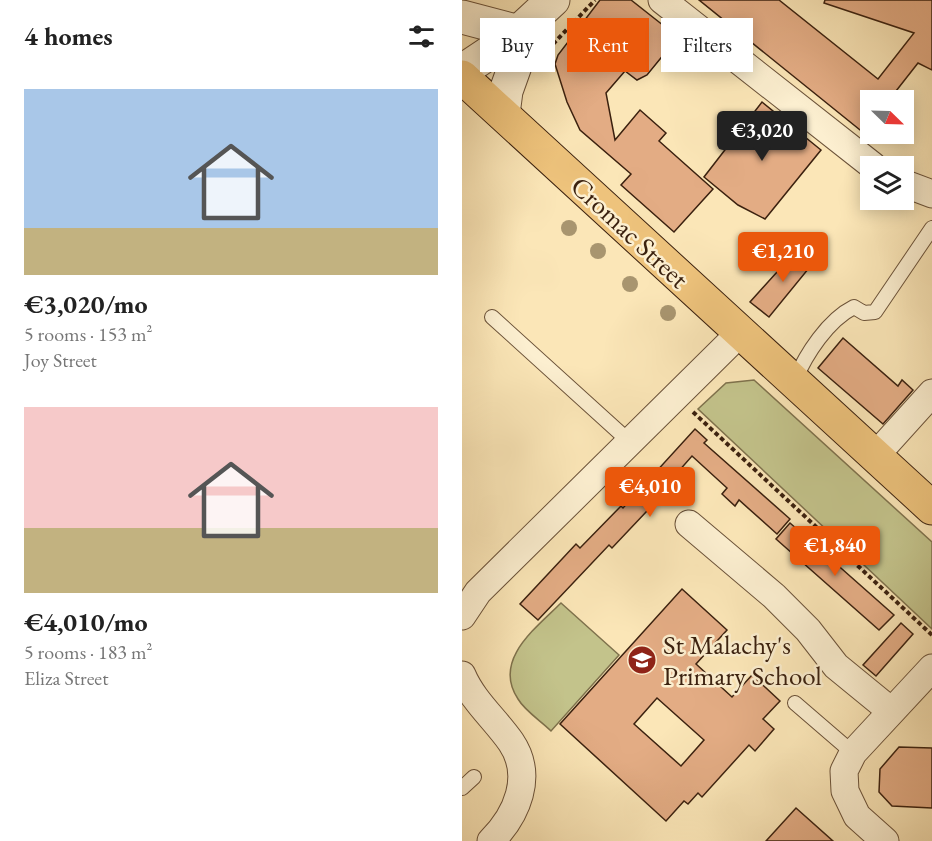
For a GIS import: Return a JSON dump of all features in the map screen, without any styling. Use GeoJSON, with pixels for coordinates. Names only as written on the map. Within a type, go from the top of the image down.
{"type":"FeatureCollection","features":[{"type":"Feature","properties":{"kind":"main road","name":"Cromac Street"},"geometry":{"type":"LineString","coordinates":[[462,77],[932,508]]}},
{"type":"Feature","properties":{"kind":"street"},"geometry":{"type":"LineString","coordinates":[[662,0],[860,156]]}},
{"type":"Feature","properties":{"kind":"street"},"geometry":{"type":"LineString","coordinates":[[462,17],[534,18]]}},
{"type":"Feature","properties":{"kind":"street"},"geometry":{"type":"LineString","coordinates":[[462,71],[480,58]]}},
{"type":"Feature","properties":{"kind":"street"},"geometry":{"type":"LineString","coordinates":[[503,114],[506,91],[513,72]]}},
{"type":"Feature","properties":{"kind":"street"},"geometry":{"type":"LineString","coordinates":[[914,187],[932,194]]}},
{"type":"Feature","properties":{"kind":"street"},"geometry":{"type":"LineString","coordinates":[[462,616],[478,592],[678,397],[740,333]]}},
{"type":"Feature","properties":{"kind":"street"},"geometry":{"type":"LineString","coordinates":[[875,456],[932,393]]}},
{"type":"Feature","properties":{"kind":"street"},"geometry":{"type":"LineString","coordinates":[[689,524],[774,596],[808,630],[836,666],[891,711]]}},
{"type":"Feature","properties":{"kind":"street"},"geometry":{"type":"LineString","coordinates":[[462,675],[468,689],[512,743],[521,767],[522,783],[518,802],[504,828],[491,841]]}},
{"type":"Feature","properties":{"kind":"street"},"geometry":{"type":"LineString","coordinates":[[885,841],[857,816],[845,791],[848,762],[891,711],[929,677]]}},
{"type":"Feature","properties":{"kind":"lane"},"geometry":{"type":"LineString","coordinates":[[794,382],[805,357],[844,312],[854,307],[864,313],[875,312],[932,228]]}},
{"type":"Feature","properties":{"kind":"lane"},"geometry":{"type":"LineString","coordinates":[[492,317],[631,443]]}},
{"type":"Feature","properties":{"kind":"lane"},"geometry":{"type":"LineString","coordinates":[[795,703],[848,762]]}},
{"type":"Feature","properties":{"kind":"lane"},"geometry":{"type":"LineString","coordinates":[[462,788],[474,777]]}},
{"type":"Feature","properties":{"kind":"path"},"geometry":{"type":"LineString","coordinates":[[555,43],[595,0]]}},
{"type":"Feature","properties":{"kind":"path"},"geometry":{"type":"LineString","coordinates":[[678,397],[932,635]]}},
{"type":"Feature","properties":{"kind":"green space"},"geometry":{"type":"Polygon","coordinates":[[[754,380],[932,542],[932,629],[698,409],[726,383],[754,380]]]}},
{"type":"Feature","properties":{"kind":"green space"},"geometry":{"type":"Polygon","coordinates":[[[561,603],[619,655],[551,731],[518,699],[511,685],[510,671],[520,646],[561,603]]]}},
{"type":"Feature","properties":{"kind":"building"},"geometry":{"type":"Polygon","coordinates":[[[600,0],[631,0],[661,24],[661,58],[647,75],[637,80],[626,72],[649,72],[649,18],[586,18],[600,0]]]}},
{"type":"Feature","properties":{"kind":"building"},"geometry":{"type":"Polygon","coordinates":[[[699,0],[779,0],[878,79],[914,33],[824,3],[825,0],[932,0],[932,70],[918,63],[897,90],[860,90],[860,130],[753,44],[753,18],[721,18],[699,0]]]}},
{"type":"Feature","properties":{"kind":"building"},"geometry":{"type":"Polygon","coordinates":[[[567,43],[567,72],[624,72],[606,93],[615,140],[640,110],[666,133],[659,141],[713,189],[674,232],[621,185],[631,174],[580,130],[567,102],[555,64],[558,55],[567,43]]]}},
{"type":"Feature","properties":{"kind":"building"},"geometry":{"type":"Polygon","coordinates":[[[762,102],[821,150],[765,219],[738,205],[704,177],[762,102]]]}},
{"type":"Feature","properties":{"kind":"building"},"geometry":{"type":"Polygon","coordinates":[[[796,251],[818,257],[769,317],[750,302],[796,251]]]}},
{"type":"Feature","properties":{"kind":"building"},"geometry":{"type":"Polygon","coordinates":[[[843,338],[898,386],[902,380],[913,390],[883,424],[818,368],[843,338]]]}},
{"type":"Feature","properties":{"kind":"building"},"geometry":{"type":"Polygon","coordinates":[[[695,429],[707,440],[704,443],[790,519],[777,534],[739,500],[735,506],[722,494],[727,488],[692,456],[662,490],[664,493],[612,548],[609,545],[538,620],[520,604],[576,544],[580,548],[621,506],[623,508],[695,429]]]}},
{"type":"Feature","properties":{"kind":"building"},"geometry":{"type":"Polygon","coordinates":[[[790,523],[894,615],[879,630],[776,539],[790,523]]]}},
{"type":"Feature","properties":{"kind":"building"},"geometry":{"type":"Polygon","coordinates":[[[682,589],[727,630],[696,664],[732,697],[752,675],[780,701],[763,719],[774,729],[755,751],[749,745],[702,797],[698,793],[688,804],[684,801],[666,821],[560,724],[682,589]],[[657,698],[634,724],[681,766],[704,740],[657,698]]]}},
{"type":"Feature","properties":{"kind":"building"},"geometry":{"type":"Polygon","coordinates":[[[901,623],[913,634],[876,676],[863,665],[901,623]]]}},
{"type":"Feature","properties":{"kind":"building"},"geometry":{"type":"Polygon","coordinates":[[[899,747],[932,748],[932,808],[892,806],[879,792],[880,769],[899,747]]]}},
{"type":"Feature","properties":{"kind":"building"},"geometry":{"type":"Polygon","coordinates":[[[796,808],[833,841],[766,841],[796,808]]]}},
{"type":"Feature","properties":{"kind":"place","name":"St Malachy's Primary School"},"geometry":{"type":"Point","coordinates":[642,660]}}]}
